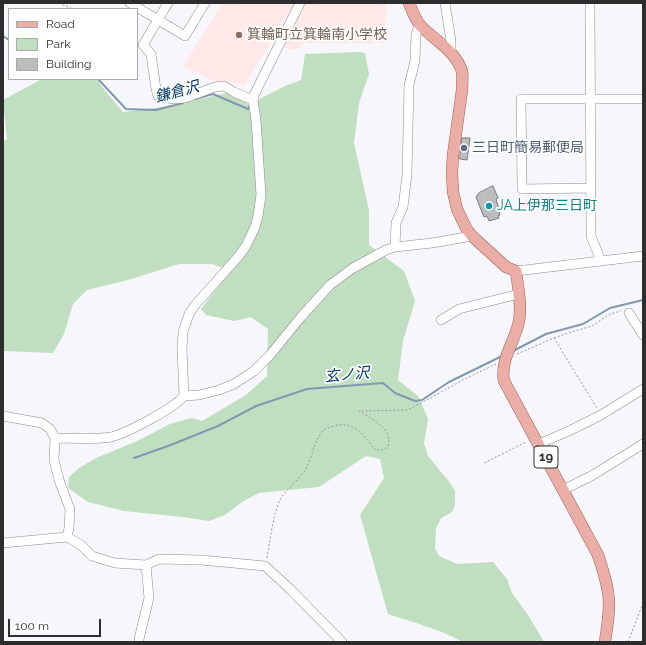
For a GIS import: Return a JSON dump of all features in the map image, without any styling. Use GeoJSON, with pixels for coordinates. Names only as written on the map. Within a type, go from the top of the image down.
{"type":"FeatureCollection","features":[{"type":"Feature","properties":{"kind":"main road"},"geometry":{"type":"LineString","coordinates":[[409,3],[420,25],[451,54],[462,72],[453,155],[452,184],[457,209],[466,228],[472,236],[506,267],[516,272]]}},
{"type":"Feature","properties":{"kind":"main road","name":"19"},"geometry":{"type":"LineString","coordinates":[[516,272],[520,309],[519,322],[505,359],[503,371],[504,381],[598,555],[604,572],[608,593],[609,609],[605,642]]}},
{"type":"Feature","properties":{"kind":"street"},"geometry":{"type":"LineString","coordinates":[[168,3],[143,45],[151,54],[158,96],[174,99],[184,98],[215,87],[224,86],[253,100]]}},
{"type":"Feature","properties":{"kind":"street"},"geometry":{"type":"LineString","coordinates":[[138,8],[185,36],[205,3]]}},
{"type":"Feature","properties":{"kind":"street"},"geometry":{"type":"LineString","coordinates":[[184,396],[182,349],[183,332],[189,314],[195,305],[238,257],[246,246],[255,227],[261,195],[256,120],[253,100],[254,95],[300,3]]}},
{"type":"Feature","properties":{"kind":"street"},"geometry":{"type":"LineString","coordinates":[[445,3],[451,41],[451,54]]}},
{"type":"Feature","properties":{"kind":"street"},"geometry":{"type":"LineString","coordinates":[[590,3],[591,236],[601,261]]}},
{"type":"Feature","properties":{"kind":"street"},"geometry":{"type":"LineString","coordinates":[[395,247],[396,223],[403,207],[407,175],[409,85],[415,61],[416,34],[420,25]]}},
{"type":"Feature","properties":{"kind":"street"},"geometry":{"type":"LineString","coordinates":[[590,188],[522,189],[522,99],[643,99]]}},
{"type":"Feature","properties":{"kind":"street"},"geometry":{"type":"LineString","coordinates":[[54,438],[111,437],[138,426],[159,414],[184,396],[199,395],[219,390],[234,384],[254,371],[270,355],[330,285],[353,268],[386,250],[395,247],[432,243],[472,236]]}},
{"type":"Feature","properties":{"kind":"street"},"geometry":{"type":"LineString","coordinates":[[516,272],[643,256]]}},
{"type":"Feature","properties":{"kind":"street"},"geometry":{"type":"LineString","coordinates":[[441,320],[459,309],[519,294]]}},
{"type":"Feature","properties":{"kind":"street"},"geometry":{"type":"LineString","coordinates":[[629,313],[643,335]]}},
{"type":"Feature","properties":{"kind":"street"},"geometry":{"type":"LineString","coordinates":[[537,441],[571,430],[601,415],[643,390]]}},
{"type":"Feature","properties":{"kind":"street"},"geometry":{"type":"LineString","coordinates":[[3,416],[42,423],[50,429],[54,438],[54,460],[60,483],[70,509],[69,528],[66,537]]}},
{"type":"Feature","properties":{"kind":"street"},"geometry":{"type":"LineString","coordinates":[[563,490],[593,475],[643,444]]}},
{"type":"Feature","properties":{"kind":"street"},"geometry":{"type":"LineString","coordinates":[[3,543],[66,537],[80,545],[92,556],[114,563],[146,565],[159,559],[201,560],[265,566],[290,588],[342,642]]}},
{"type":"Feature","properties":{"kind":"street"},"geometry":{"type":"LineString","coordinates":[[139,642],[149,598],[146,565]]}},
{"type":"Feature","properties":{"kind":"path"},"geometry":{"type":"LineString","coordinates":[[59,3],[71,8]]}},
{"type":"Feature","properties":{"kind":"path"},"geometry":{"type":"LineString","coordinates":[[265,566],[275,512],[281,497],[304,471],[311,460],[321,432],[325,429],[337,425],[350,425],[357,429],[375,450],[388,448],[389,436],[386,431],[379,423],[359,411],[407,410],[505,359],[554,338],[592,326],[610,314],[624,310],[629,313]]}},
{"type":"Feature","properties":{"kind":"path"},"geometry":{"type":"LineString","coordinates":[[554,338],[601,415]]}},
{"type":"Feature","properties":{"kind":"path"},"geometry":{"type":"LineString","coordinates":[[484,463],[537,441]]}},
{"type":"Feature","properties":{"kind":"path"},"geometry":{"type":"LineString","coordinates":[[628,642],[643,603]]}},
{"type":"Feature","properties":{"kind":"shaded area","name":"箕輪町立箕輪南小学校"},"geometry":{"type":"Polygon","coordinates":[[[223,3],[295,3],[245,84],[216,82],[183,66],[223,3]]]}},
{"type":"Feature","properties":{"kind":"shaded area","name":"箕輪町立箕輪南小学校"},"geometry":{"type":"Polygon","coordinates":[[[303,3],[386,3],[385,43],[304,43],[300,49],[290,50],[283,46],[303,3]]]}},
{"type":"Feature","properties":{"kind":"green space"},"geometry":{"type":"Polygon","coordinates":[[[365,53],[369,74],[359,103],[354,143],[369,210],[369,245],[404,271],[415,301],[403,341],[398,380],[418,396],[428,419],[424,443],[428,456],[455,491],[455,505],[452,512],[441,518],[436,528],[435,548],[439,556],[457,564],[493,562],[507,579],[512,593],[528,615],[544,642],[463,642],[454,637],[388,614],[360,515],[384,478],[380,459],[366,456],[319,487],[259,493],[242,502],[225,515],[209,521],[124,511],[88,502],[68,488],[69,477],[79,468],[96,458],[135,442],[170,424],[191,418],[202,421],[246,395],[267,376],[268,329],[251,317],[234,321],[206,315],[201,309],[230,271],[212,264],[179,264],[128,280],[87,290],[73,304],[64,334],[53,353],[4,351],[3,354],[3,142],[7,139],[3,100],[40,80],[98,80],[123,112],[162,107],[241,90],[248,105],[285,86],[301,80],[305,54],[365,53]]]}},
{"type":"Feature","properties":{"kind":"building","name":"三日町簡易郵便局"},"geometry":{"type":"Polygon","coordinates":[[[462,138],[470,138],[467,160],[460,159],[462,138]]]}},
{"type":"Feature","properties":{"kind":"building","name":"JA上伊那三日町"},"geometry":{"type":"Polygon","coordinates":[[[493,186],[498,198],[496,199],[500,215],[498,216],[499,218],[489,221],[487,216],[484,217],[476,197],[479,193],[493,186]]]}},
{"type":"Feature","properties":{"kind":"waterway","name":"鎌倉沢"},"geometry":{"type":"LineString","coordinates":[[3,36],[8,39]]}},
{"type":"Feature","properties":{"kind":"waterway","name":"鎌倉沢"},"geometry":{"type":"LineString","coordinates":[[99,80],[126,109],[156,110],[183,103]]}},
{"type":"Feature","properties":{"kind":"waterway","name":"鎌倉沢"},"geometry":{"type":"LineString","coordinates":[[195,99],[213,94],[248,109],[250,105]]}},
{"type":"Feature","properties":{"kind":"waterway","name":"玄ノ沢"},"geometry":{"type":"LineString","coordinates":[[513,351],[546,334],[583,324],[610,308],[643,300]]}},
{"type":"Feature","properties":{"kind":"waterway","name":"玄ノ沢"},"geometry":{"type":"LineString","coordinates":[[134,458],[218,426],[256,406],[307,389],[383,383],[395,393],[415,401],[422,400],[449,382],[502,356]]}},
{"type":"Feature","properties":{"kind":"place","name":"箕輪町立箕輪南小学校"},"geometry":{"type":"Point","coordinates":[239,35]}},
{"type":"Feature","properties":{"kind":"place","name":"三日町簡易郵便局"},"geometry":{"type":"Point","coordinates":[464,148]}},
{"type":"Feature","properties":{"kind":"place","name":"JA上伊那三日町"},"geometry":{"type":"Point","coordinates":[489,206]}}]}
